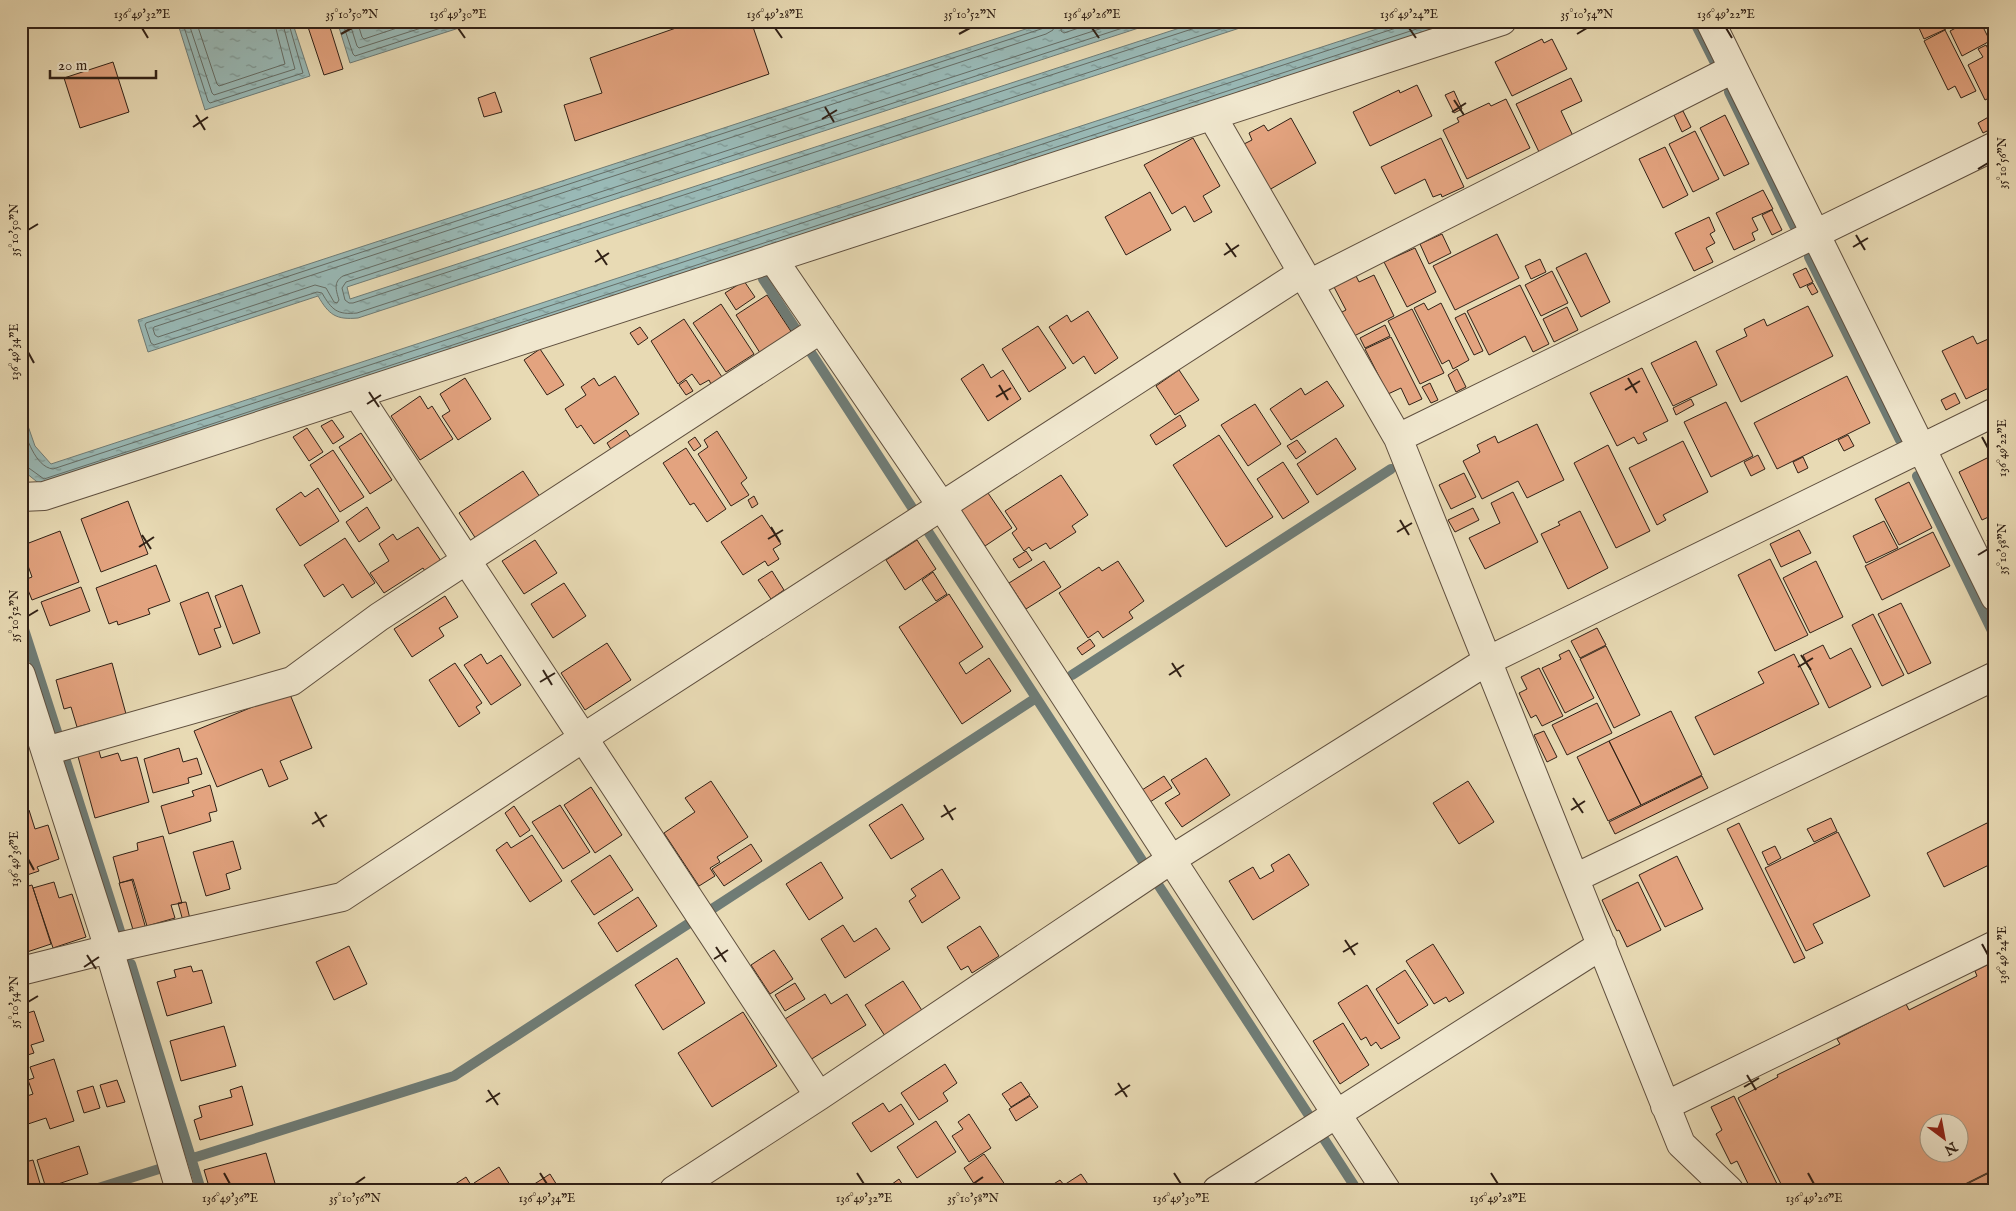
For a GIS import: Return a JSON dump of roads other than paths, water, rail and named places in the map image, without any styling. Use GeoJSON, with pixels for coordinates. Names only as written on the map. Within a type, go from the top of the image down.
{"type":"FeatureCollection","features":[{"type":"Feature","properties":{"kind":"street"},"geometry":{"type":"LineString","coordinates":[[21,497],[44,496],[1502,21]]}},
{"type":"Feature","properties":{"kind":"street"},"geometry":{"type":"LineString","coordinates":[[1710,21],[1995,597]]}},
{"type":"Feature","properties":{"kind":"street"},"geometry":{"type":"LineString","coordinates":[[21,971],[342,898],[582,738],[941,505],[1306,279],[1733,69]]}},
{"type":"Feature","properties":{"kind":"street"},"geometry":{"type":"LineString","coordinates":[[1212,116],[1398,438],[1681,1144],[1729,1190]]}},
{"type":"Feature","properties":{"kind":"street"},"geometry":{"type":"LineString","coordinates":[[1398,438],[1995,146]]}},
{"type":"Feature","properties":{"kind":"street"},"geometry":{"type":"LineString","coordinates":[[773,258],[941,505],[1386,1190]]}},
{"type":"Feature","properties":{"kind":"street"},"geometry":{"type":"LineString","coordinates":[[46,751],[292,681],[379,617],[821,329]]}},
{"type":"Feature","properties":{"kind":"street"},"geometry":{"type":"LineString","coordinates":[[357,394],[819,1096]]}},
{"type":"Feature","properties":{"kind":"street"},"geometry":{"type":"LineString","coordinates":[[674,1190],[819,1096],[1172,859],[1487,661],[1995,412]]}},
{"type":"Feature","properties":{"kind":"street"},"geometry":{"type":"LineString","coordinates":[[21,675],[109,950],[180,1190]]}},
{"type":"Feature","properties":{"kind":"street"},"geometry":{"type":"LineString","coordinates":[[1575,878],[1995,676]]}},
{"type":"Feature","properties":{"kind":"street"},"geometry":{"type":"LineString","coordinates":[[1217,1190],[1335,1113],[1602,945]]}},
{"type":"Feature","properties":{"kind":"street"},"geometry":{"type":"LineString","coordinates":[[1665,1106],[1995,945]]}},
{"type":"Feature","properties":{"kind":"water"},"geometry":{"type":"Polygon","coordinates":[[[177,21],[292,21],[310,76],[205,110],[177,21]]]}},
{"type":"Feature","properties":{"kind":"water"},"geometry":{"type":"Polygon","coordinates":[[[337,21],[456,21],[459,28],[350,63],[337,21]]]}},
{"type":"Feature","properties":{"kind":"water"},"geometry":{"type":"Polygon","coordinates":[[[1050,21],[1160,21],[347,287],[350,299],[1201,21],[1261,21],[358,318],[344,318],[334,315],[326,308],[318,296],[148,352],[138,320],[1050,21]]]}},
{"type":"Feature","properties":{"kind":"water"},"geometry":{"type":"Polygon","coordinates":[[[1401,21],[1457,21],[41,485],[21,469],[21,406],[35,446],[51,464],[1401,21]]]}},
{"type":"Feature","properties":{"kind":"waterway"},"geometry":{"type":"LineString","coordinates":[[1694,21],[1715,63]]}},
{"type":"Feature","properties":{"kind":"waterway"},"geometry":{"type":"LineString","coordinates":[[1729,92],[1794,226]]}},
{"type":"Feature","properties":{"kind":"waterway"},"geometry":{"type":"LineString","coordinates":[[1809,257],[1900,440]]}},
{"type":"Feature","properties":{"kind":"waterway"},"geometry":{"type":"LineString","coordinates":[[763,279],[799,334]]}},
{"type":"Feature","properties":{"kind":"waterway"},"geometry":{"type":"LineString","coordinates":[[808,348],[913,509]]}},
{"type":"Feature","properties":{"kind":"waterway"},"geometry":{"type":"LineString","coordinates":[[1072,675],[1391,469]]}},
{"type":"Feature","properties":{"kind":"waterway"},"geometry":{"type":"LineString","coordinates":[[1917,476],[1995,637]]}},
{"type":"Feature","properties":{"kind":"waterway"},"geometry":{"type":"LineString","coordinates":[[927,530],[1145,865]]}},
{"type":"Feature","properties":{"kind":"waterway"},"geometry":{"type":"LineString","coordinates":[[21,620],[59,738]]}},
{"type":"Feature","properties":{"kind":"waterway"},"geometry":{"type":"LineString","coordinates":[[712,909],[1036,698]]}},
{"type":"Feature","properties":{"kind":"waterway"},"geometry":{"type":"LineString","coordinates":[[64,755],[120,931]]}},
{"type":"Feature","properties":{"kind":"waterway"},"geometry":{"type":"LineString","coordinates":[[1159,886],[1308,1114]]}},
{"type":"Feature","properties":{"kind":"waterway"},"geometry":{"type":"LineString","coordinates":[[193,1158],[454,1076],[688,924]]}},
{"type":"Feature","properties":{"kind":"waterway"},"geometry":{"type":"LineString","coordinates":[[131,964],[201,1190]]}},
{"type":"Feature","properties":{"kind":"waterway"},"geometry":{"type":"LineString","coordinates":[[1324,1139],[1357,1190]]}},
{"type":"Feature","properties":{"kind":"waterway"},"geometry":{"type":"LineString","coordinates":[[92,1190],[159,1169]]}}]}
